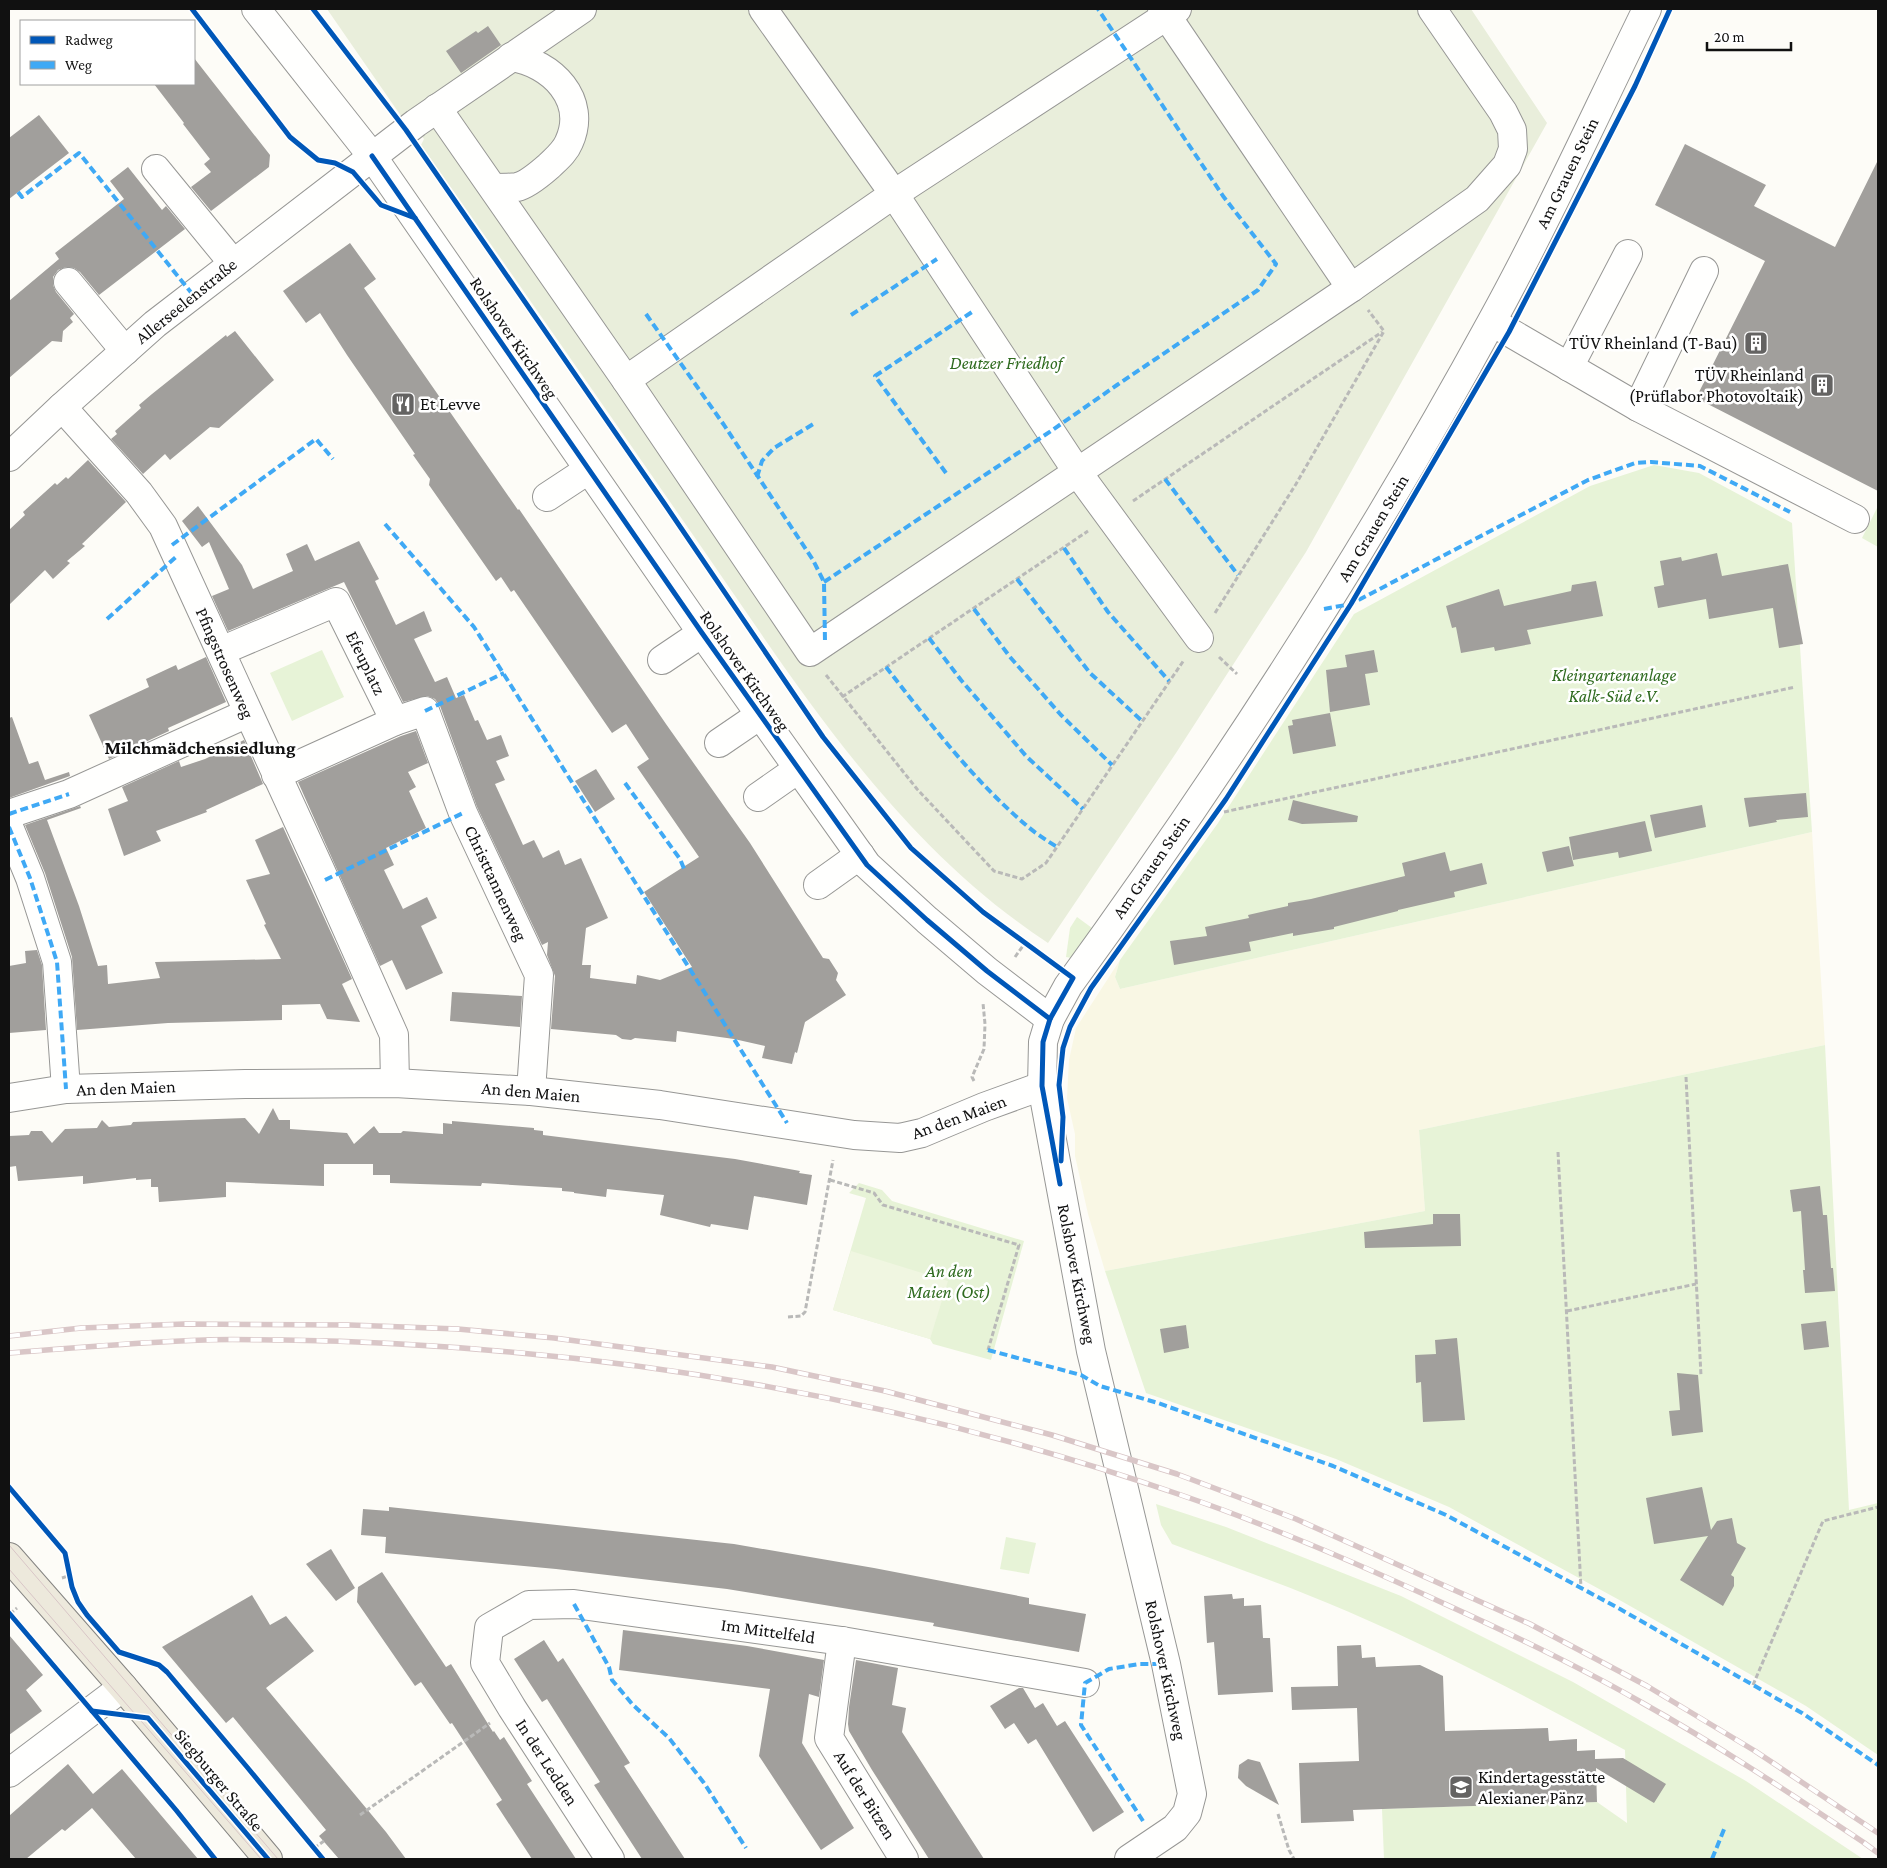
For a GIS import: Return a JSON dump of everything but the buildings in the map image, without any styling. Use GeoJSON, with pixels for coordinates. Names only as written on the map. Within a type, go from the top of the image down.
{"type":"FeatureCollection","features":[{"type":"Feature","properties":{"kind":"main road","name":"Siegburger Straße"},"geometry":{"type":"LineString","coordinates":[[9,1557],[123,1687],[268,1859]]}},
{"type":"Feature","properties":{"kind":"street","name":"Rolshover Kirchweg"},"geometry":{"type":"LineString","coordinates":[[256,9],[372,156],[588,470],[867,865],[926,920],[1050,1019],[1043,1042],[1042,1086],[1091,1351],[1166,1664],[1192,1794],[1187,1812],[1175,1828],[1129,1859]]}},
{"type":"Feature","properties":{"kind":"street"},"geometry":{"type":"LineString","coordinates":[[582,9],[437,108],[626,380],[810,652],[1351,288],[1477,199],[1507,164],[1514,149],[1512,130],[1503,112],[1432,9]]}},
{"type":"Feature","properties":{"kind":"street"},"geometry":{"type":"LineString","coordinates":[[763,9],[894,194],[1078,473],[1199,638]]}},
{"type":"Feature","properties":{"kind":"street","name":"Am Grauen Stein"},"geometry":{"type":"LineString","coordinates":[[1050,1019],[1068,986],[1244,735],[1411,466],[1513,283],[1647,9]]}},
{"type":"Feature","properties":{"kind":"street"},"geometry":{"type":"LineString","coordinates":[[626,380],[894,194],[1169,11],[1351,288]]}},
{"type":"Feature","properties":{"kind":"street"},"geometry":{"type":"LineString","coordinates":[[494,188],[519,187],[544,171],[569,144],[574,128],[574,112],[568,94],[560,83],[537,65],[524,59],[511,57]]}},
{"type":"Feature","properties":{"kind":"street","name":"Allerseelenstraße"},"geometry":{"type":"LineString","coordinates":[[9,457],[155,324],[437,108]]}},
{"type":"Feature","properties":{"kind":"street"},"geometry":{"type":"LineString","coordinates":[[156,169],[233,263]]}},
{"type":"Feature","properties":{"kind":"street"},"geometry":{"type":"LineString","coordinates":[[1569,367],[1628,254]]}},
{"type":"Feature","properties":{"kind":"street"},"geometry":{"type":"LineString","coordinates":[[1638,407],[1704,271]]}},
{"type":"Feature","properties":{"kind":"street"},"geometry":{"type":"LineString","coordinates":[[68,282],[125,350]]}},
{"type":"Feature","properties":{"kind":"street"},"geometry":{"type":"LineString","coordinates":[[1492,322],[1638,407],[1854,519]]}},
{"type":"Feature","properties":{"kind":"street","name":"Pfingstrosenweg"},"geometry":{"type":"LineString","coordinates":[[62,407],[139,493],[163,526],[394,1035],[395,1083]]}},
{"type":"Feature","properties":{"kind":"street"},"geometry":{"type":"LineString","coordinates":[[547,497],[588,470]]}},
{"type":"Feature","properties":{"kind":"street","name":"Efeuplatz"},"geometry":{"type":"LineString","coordinates":[[221,651],[336,602],[395,721]]}},
{"type":"Feature","properties":{"kind":"street"},"geometry":{"type":"LineString","coordinates":[[662,660],[702,633]]}},
{"type":"Feature","properties":{"kind":"street","name":"Christtannenweg"},"geometry":{"type":"LineString","coordinates":[[395,721],[425,711],[463,813],[539,975],[531,1091]]}},
{"type":"Feature","properties":{"kind":"street"},"geometry":{"type":"LineString","coordinates":[[9,814],[69,794],[248,713]]}},
{"type":"Feature","properties":{"kind":"street"},"geometry":{"type":"LineString","coordinates":[[719,742],[760,715]]}},
{"type":"Feature","properties":{"kind":"street"},"geometry":{"type":"LineString","coordinates":[[276,774],[395,721]]}},
{"type":"Feature","properties":{"kind":"street"},"geometry":{"type":"LineString","coordinates":[[758,797],[798,769]]}},
{"type":"Feature","properties":{"kind":"street"},"geometry":{"type":"LineString","coordinates":[[9,828],[30,878],[57,962],[66,1089]]}},
{"type":"Feature","properties":{"kind":"street"},"geometry":{"type":"LineString","coordinates":[[818,885],[860,855]]}},
{"type":"Feature","properties":{"kind":"street","name":"An den Maien"},"geometry":{"type":"LineString","coordinates":[[9,1098],[66,1089],[245,1084],[395,1083],[531,1091],[660,1105],[854,1135],[900,1138],[922,1132],[1042,1086]]}},
{"type":"Feature","properties":{"kind":"street","name":"Im Mittelfeld"},"geometry":{"type":"LineString","coordinates":[[485,1663],[489,1628],[529,1605],[574,1604],[842,1641],[1085,1683]]}},
{"type":"Feature","properties":{"kind":"street","name":"Auf der Bitzen"},"geometry":{"type":"LineString","coordinates":[[842,1641],[829,1738],[904,1859]]}},
{"type":"Feature","properties":{"kind":"street","name":"In der Ledden"},"geometry":{"type":"LineString","coordinates":[[485,1663],[610,1859]]}},
{"type":"Feature","properties":{"kind":"street"},"geometry":{"type":"LineString","coordinates":[[9,1774],[123,1687]]}},
{"type":"Feature","properties":{"kind":"path"},"geometry":{"type":"LineString","coordinates":[[810,652],[842,697],[917,789],[994,871],[1022,879],[1046,863],[1199,638],[1296,484],[1384,331],[1351,288]]}},
{"type":"Feature","properties":{"kind":"path"},"geometry":{"type":"LineString","coordinates":[[1223,813],[1795,687]]}},
{"type":"Feature","properties":{"kind":"path"},"geometry":{"type":"LineString","coordinates":[[984,1107],[972,1077],[984,1049],[986,1024],[983,1002],[1024,943]]}},
{"type":"Feature","properties":{"kind":"path"},"geometry":{"type":"LineString","coordinates":[[1686,1077],[1701,1376]]}},
{"type":"Feature","properties":{"kind":"path"},"geometry":{"type":"LineString","coordinates":[[788,1317],[801,1316],[805,1312],[838,1132]]}},
{"type":"Feature","properties":{"kind":"path"},"geometry":{"type":"LineString","coordinates":[[1558,1152],[1581,1588]]}},
{"type":"Feature","properties":{"kind":"path"},"geometry":{"type":"LineString","coordinates":[[830,1180],[874,1193],[883,1205],[1018,1245],[988,1350]]}},
{"type":"Feature","properties":{"kind":"path"},"geometry":{"type":"LineString","coordinates":[[1566,1311],[1696,1284]]}},
{"type":"Feature","properties":{"kind":"path"},"geometry":{"type":"LineString","coordinates":[[1753,1685],[1823,1521],[1878,1507]]}},
{"type":"Feature","properties":{"kind":"path"},"geometry":{"type":"LineString","coordinates":[[360,1815],[512,1708]]}},
{"type":"Feature","properties":{"kind":"path"},"geometry":{"type":"LineString","coordinates":[[1278,1814],[1288,1850],[1294,1859]]}},
{"type":"Feature","properties":{"kind":"path"},"geometry":{"type":"LineString","coordinates":[[314,1848],[324,1841]]}},
{"type":"Feature","properties":{"kind":"shaded area"},"geometry":{"type":"Polygon","coordinates":[[[1812,832],[1825,1045],[1419,1130],[1425,1211],[1105,1271],[1088,1214],[1075,1156],[1075,1134],[1067,1098],[1069,1060],[1076,1028],[1120,960],[1115,977],[1120,989],[1812,832]]]}},
{"type":"Feature","properties":{"kind":"green space","name":"Deutzer Friedhof"},"geometry":{"type":"Polygon","coordinates":[[[327,9],[1471,9],[1547,123],[1306,552],[1176,753],[1048,943],[994,903],[944,859],[898,812],[814,709],[421,145],[424,139],[406,114],[401,116],[327,9]]]}},
{"type":"Feature","properties":{"kind":"green space","name":"Kleingartenanlage Kalk-Süd e.V."},"geometry":{"type":"Polygon","coordinates":[[[1654,465],[1699,473],[1792,523],[1812,832],[1120,989],[1115,977],[1120,960],[1218,823],[1354,614],[1590,486],[1654,465]]]}},
{"type":"Feature","properties":{"kind":"green space"},"geometry":{"type":"Polygon","coordinates":[[[1878,506],[1878,547],[1862,538],[1878,506]]]}},
{"type":"Feature","properties":{"kind":"green space"},"geometry":{"type":"Polygon","coordinates":[[[322,650],[344,697],[292,721],[270,673],[322,650]]]}},
{"type":"Feature","properties":{"kind":"green space"},"geometry":{"type":"Polygon","coordinates":[[[1077,917],[1092,928],[1071,958],[1066,957],[1070,928],[1077,917]]]}},
{"type":"Feature","properties":{"kind":"green space"},"geometry":{"type":"Polygon","coordinates":[[[1825,1045],[1849,1510],[1878,1503],[1878,1755],[1806,1706],[1623,1602],[1449,1507],[1336,1459],[1146,1393],[1105,1271],[1425,1211],[1419,1130],[1825,1045]]]}},
{"type":"Feature","properties":{"kind":"green space","name":"An den Maien (Ost)"},"geometry":{"type":"Polygon","coordinates":[[[859,1183],[882,1190],[892,1201],[1024,1241],[991,1360],[933,1344],[930,1339],[833,1310],[866,1198],[849,1193],[859,1183]]]}},
{"type":"Feature","properties":{"kind":"green space"},"geometry":{"type":"Polygon","coordinates":[[[851,1251],[948,1281],[930,1339],[833,1310],[851,1251]]]}},
{"type":"Feature","properties":{"kind":"green space"},"geometry":{"type":"Polygon","coordinates":[[[1156,1504],[1226,1527],[1401,1596],[1573,1682],[1746,1781],[1863,1859],[1384,1859],[1382,1809],[1597,1802],[1627,1823],[1625,1750],[1420,1644],[1305,1594],[1172,1544],[1161,1525],[1156,1504]]]}},
{"type":"Feature","properties":{"kind":"green space"},"geometry":{"type":"Polygon","coordinates":[[[1006,1537],[1036,1543],[1029,1574],[1000,1569],[1006,1537]]]}},
{"type":"Feature","properties":{"kind":"tram line"},"geometry":{"type":"LineString","coordinates":[[9,1545],[278,1859]]}},
{"type":"Feature","properties":{"kind":"tram line"},"geometry":{"type":"LineString","coordinates":[[9,1569],[261,1859]]}},
{"type":"Feature","properties":{"kind":"railway"},"geometry":{"type":"LineString","coordinates":[[9,1336],[81,1328],[184,1324],[350,1325],[458,1329],[554,1338],[772,1367],[885,1391],[1052,1435],[1177,1474],[1296,1519],[1530,1624],[1647,1686],[1755,1751],[1878,1833]]}},
{"type":"Feature","properties":{"kind":"railway"},"geometry":{"type":"LineString","coordinates":[[9,1353],[181,1341],[225,1340],[368,1342],[510,1352],[681,1372],[766,1386],[934,1422],[1017,1444],[1099,1468],[1248,1519],[1413,1589],[1543,1650],[1668,1717],[1780,1787],[1878,1853]]}},
{"type":"Feature","properties":{"kind":"marked path"},"geometry":{"type":"LineString","coordinates":[[824,582],[1258,290],[1276,264],[1223,196],[1098,9]]}},
{"type":"Feature","properties":{"kind":"marked path"},"geometry":{"type":"LineString","coordinates":[[18,192],[22,197],[79,153],[193,295]]}},
{"type":"Feature","properties":{"kind":"marked path"},"geometry":{"type":"LineString","coordinates":[[851,315],[937,259]]}},
{"type":"Feature","properties":{"kind":"marked path"},"geometry":{"type":"LineString","coordinates":[[946,473],[875,376],[972,312]]}},
{"type":"Feature","properties":{"kind":"marked path"},"geometry":{"type":"LineString","coordinates":[[646,314],[724,425],[813,560],[824,582],[825,642]]}},
{"type":"Feature","properties":{"kind":"marked path"},"geometry":{"type":"LineString","coordinates":[[757,477],[762,461],[774,448],[815,423]]}},
{"type":"Feature","properties":{"kind":"marked path"},"geometry":{"type":"LineString","coordinates":[[172,545],[316,439],[333,459]]}},
{"type":"Feature","properties":{"kind":"marked path"},"geometry":{"type":"LineString","coordinates":[[1324,609],[1351,604],[1588,480],[1635,463],[1651,462],[1700,466],[1790,512]]}},
{"type":"Feature","properties":{"kind":"marked path"},"geometry":{"type":"LineString","coordinates":[[1165,479],[1238,575]]}},
{"type":"Feature","properties":{"kind":"marked path"},"geometry":{"type":"LineString","coordinates":[[385,524],[474,627],[787,1123]]}},
{"type":"Feature","properties":{"kind":"marked path"},"geometry":{"type":"LineString","coordinates":[[1064,548],[1108,612],[1169,681]]}},
{"type":"Feature","properties":{"kind":"marked path"},"geometry":{"type":"LineString","coordinates":[[107,619],[177,556]]}},
{"type":"Feature","properties":{"kind":"marked path"},"geometry":{"type":"LineString","coordinates":[[1017,579],[1090,673],[1142,721]]}},
{"type":"Feature","properties":{"kind":"marked path"},"geometry":{"type":"LineString","coordinates":[[974,609],[1010,657],[1061,715],[1112,765]]}},
{"type":"Feature","properties":{"kind":"marked path"},"geometry":{"type":"LineString","coordinates":[[929,638],[961,680],[1026,756],[1083,809]]}},
{"type":"Feature","properties":{"kind":"marked path"},"geometry":{"type":"LineString","coordinates":[[886,667],[952,750],[988,789],[1029,828],[1057,847]]}},
{"type":"Feature","properties":{"kind":"marked path"},"geometry":{"type":"LineString","coordinates":[[425,711],[504,673]]}},
{"type":"Feature","properties":{"kind":"marked path"},"geometry":{"type":"LineString","coordinates":[[625,783],[680,859],[685,871]]}},
{"type":"Feature","properties":{"kind":"marked path"},"geometry":{"type":"LineString","coordinates":[[9,814],[69,794]]}},
{"type":"Feature","properties":{"kind":"marked path"},"geometry":{"type":"LineString","coordinates":[[325,880],[463,813]]}},
{"type":"Feature","properties":{"kind":"marked path"},"geometry":{"type":"LineString","coordinates":[[9,827],[30,878],[57,962],[66,1089]]}},
{"type":"Feature","properties":{"kind":"marked path"},"geometry":{"type":"LineString","coordinates":[[988,1350],[1081,1375],[1100,1386],[1158,1403],[1333,1466],[1446,1515],[1620,1609],[1802,1713],[1878,1765]]}},
{"type":"Feature","properties":{"kind":"marked path"},"geometry":{"type":"LineString","coordinates":[[574,1604],[609,1667],[612,1680],[633,1705],[669,1738],[704,1783],[746,1848]]}},
{"type":"Feature","properties":{"kind":"marked path"},"geometry":{"type":"LineString","coordinates":[[1143,1821],[1081,1725],[1085,1683],[1109,1669],[1139,1664],[1166,1664]]}},
{"type":"Feature","properties":{"kind":"marked path"},"geometry":{"type":"LineString","coordinates":[[1712,1859],[1725,1827]]}},
{"type":"Feature","properties":{"kind":"cycle path"},"geometry":{"type":"LineString","coordinates":[[192,9],[290,137],[318,160],[335,163],[353,172],[381,205],[415,218]]}},
{"type":"Feature","properties":{"kind":"cycle path"},"geometry":{"type":"LineString","coordinates":[[313,9],[406,130],[823,737],[911,848],[983,912],[1073,978],[1050,1019],[1043,1042],[1042,1086],[1060,1184]]}},
{"type":"Feature","properties":{"kind":"cycle path"},"geometry":{"type":"LineString","coordinates":[[1061,1161],[1063,1117],[1059,1085],[1063,1048],[1070,1027],[1091,988],[1226,799],[1351,604],[1509,332],[1635,86],[1670,9]]}},
{"type":"Feature","properties":{"kind":"cycle path"},"geometry":{"type":"LineString","coordinates":[[372,156],[702,633],[867,865],[987,971],[1050,1019]]}},
{"type":"Feature","properties":{"kind":"cycle path"},"geometry":{"type":"LineString","coordinates":[[9,1487],[65,1553],[72,1587],[78,1602],[87,1615],[119,1652],[159,1665],[167,1672],[323,1859]]}},
{"type":"Feature","properties":{"kind":"cycle path"},"geometry":{"type":"LineString","coordinates":[[9,1613],[176,1810],[215,1859]]}},
{"type":"Feature","properties":{"kind":"cycle path"},"geometry":{"type":"LineString","coordinates":[[92,1711],[148,1718],[268,1859]]}},
{"type":"Feature","properties":{"kind":"place","name":"TÜV Rheinland (T-Bau)"},"geometry":{"type":"Point","coordinates":[1756,343]}},
{"type":"Feature","properties":{"kind":"place","name":"TÜV Rheinland (Prüflabor Photovoltaik)"},"geometry":{"type":"Point","coordinates":[1822,385]}},
{"type":"Feature","properties":{"kind":"place","name":"Et Levve"},"geometry":{"type":"Point","coordinates":[403,404]}},
{"type":"Feature","properties":{"kind":"place","name":"Kindertagesstätte Alexianer Pänz"},"geometry":{"type":"Point","coordinates":[1461,1787]}},
{"type":"Feature","properties":{"kind":"district","name":"Milchmädchensiedlung"},"geometry":{"type":"Point","coordinates":[200,747]}}]}
